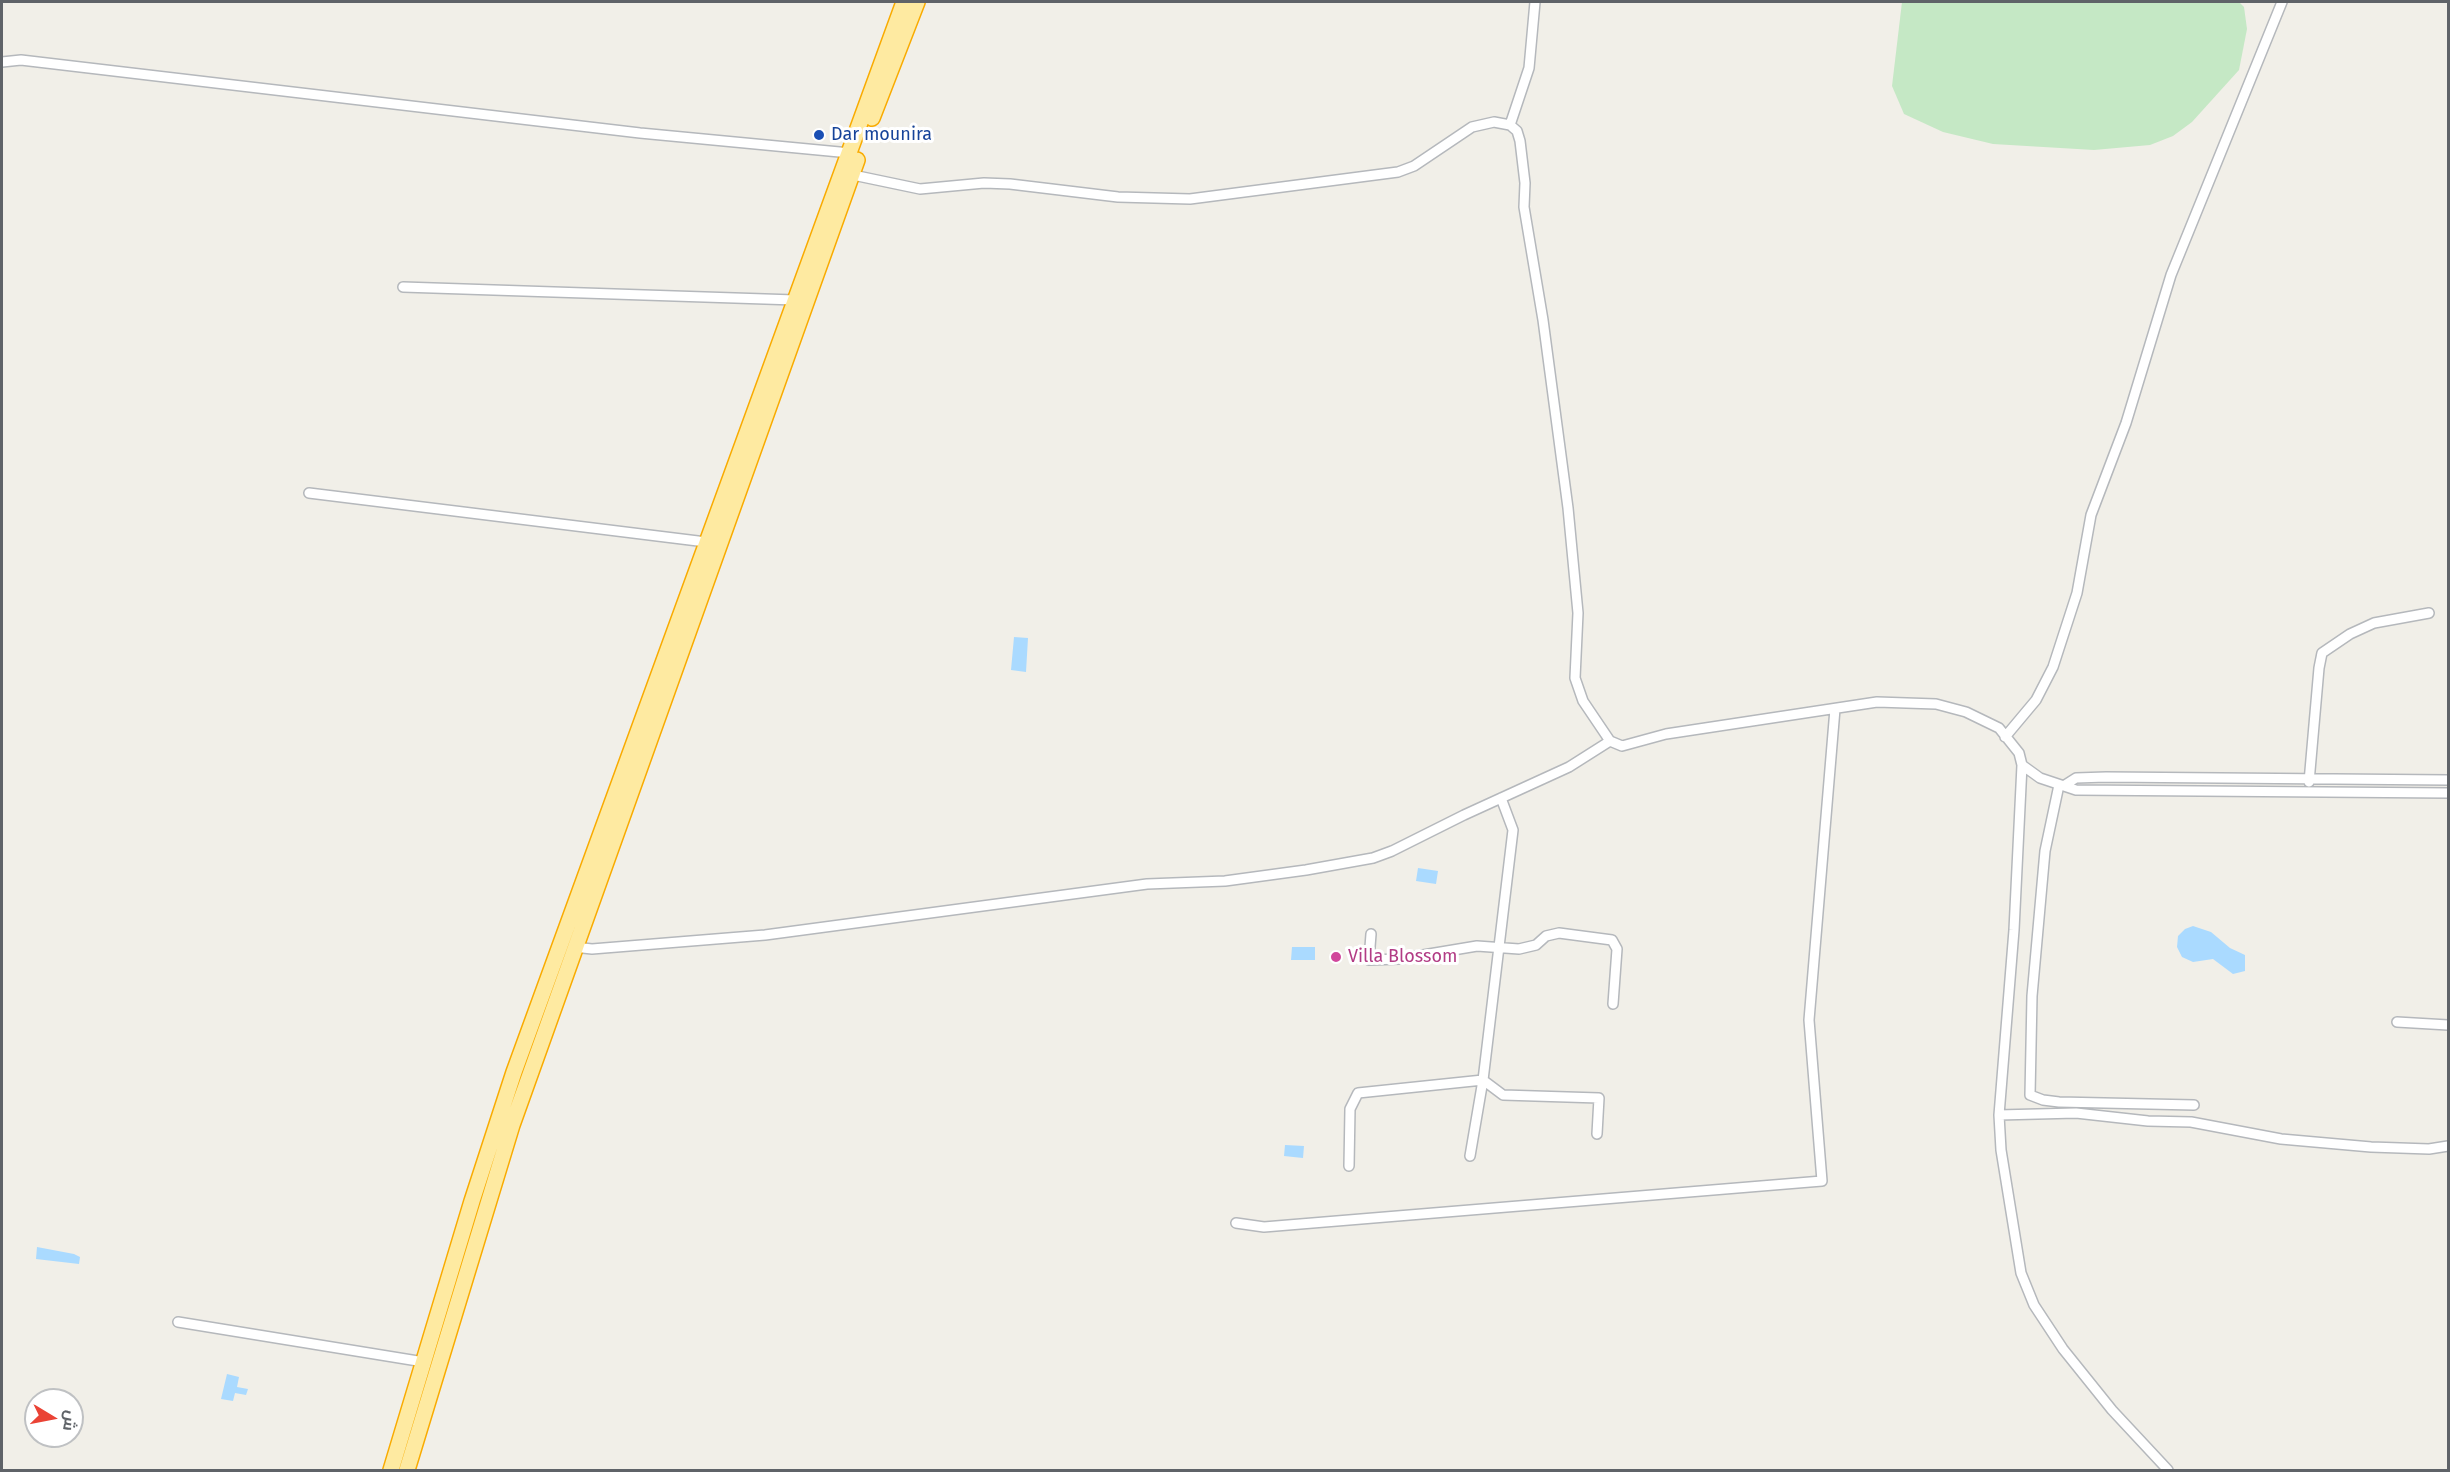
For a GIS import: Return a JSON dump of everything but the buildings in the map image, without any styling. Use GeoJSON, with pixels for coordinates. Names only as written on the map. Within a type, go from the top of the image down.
{"type":"FeatureCollection","features":[{"type":"Feature","properties":{"kind":"highway"},"geometry":{"type":"LineString","coordinates":[[391,1470],[472,1201],[514,1072],[904,2]]}},
{"type":"Feature","properties":{"kind":"highway"},"geometry":{"type":"LineString","coordinates":[[407,1470],[512,1125],[574,947],[917,2]]}},
{"type":"Feature","properties":{"kind":"street"},"geometry":{"type":"LineString","coordinates":[[1510,125],[1529,69],[1535,2]]}},
{"type":"Feature","properties":{"kind":"street"},"geometry":{"type":"LineString","coordinates":[[2005,737],[2036,700],[2053,667],[2077,593],[2091,515],[2123,434],[2171,275],[2282,2]]}},
{"type":"Feature","properties":{"kind":"street"},"geometry":{"type":"LineString","coordinates":[[2,62],[21,60],[640,133],[850,153]]}},
{"type":"Feature","properties":{"kind":"street"},"geometry":{"type":"LineString","coordinates":[[853,175],[920,189],[965,184],[1010,184],[1118,197],[1190,199],[1398,172],[1414,166],[1472,127],[1494,122],[1510,125],[1517,131],[1525,183],[1524,207],[1543,320],[1568,508],[1578,613],[1575,678],[1583,701],[1610,741],[1622,746],[1666,734],[1877,702],[1936,705],[1984,719],[1999,728],[2019,753],[2022,765],[2014,930],[1998,1115],[2001,1150],[2021,1273],[2034,1305],[2063,1349],[2112,1410],[2168,1470]]}},
{"type":"Feature","properties":{"kind":"street"},"geometry":{"type":"LineString","coordinates":[[403,287],[795,300]]}},
{"type":"Feature","properties":{"kind":"street"},"geometry":{"type":"LineString","coordinates":[[309,493],[706,542]]}},
{"type":"Feature","properties":{"kind":"street"},"geometry":{"type":"LineString","coordinates":[[2309,791],[2322,653],[2350,634],[2374,623],[2429,614]]}},
{"type":"Feature","properties":{"kind":"street"},"geometry":{"type":"LineString","coordinates":[[1236,1223],[1264,1227],[1822,1181],[1809,1020],[1835,709]]}},
{"type":"Feature","properties":{"kind":"street"},"geometry":{"type":"LineString","coordinates":[[574,947],[592,949],[765,935],[1148,884],[1225,881],[1373,858],[1569,767],[1610,741]]}},
{"type":"Feature","properties":{"kind":"street"},"geometry":{"type":"LineString","coordinates":[[2022,765],[2040,778],[2079,790],[2448,793]]}},
{"type":"Feature","properties":{"kind":"street"},"geometry":{"type":"LineString","coordinates":[[2194,1105],[2059,1102],[2043,1100],[2030,1095],[2032,996],[2044,850],[2062,785],[2076,778],[2106,777],[2448,780]]}},
{"type":"Feature","properties":{"kind":"street"},"geometry":{"type":"LineString","coordinates":[[1470,1156],[1483,1080],[1513,830],[1501,798]]}},
{"type":"Feature","properties":{"kind":"street"},"geometry":{"type":"LineString","coordinates":[[1371,934],[1369,960],[1399,959],[1477,946],[1519,949],[1536,945],[1546,936],[1559,933],[1612,940],[1617,949],[1614,1004]]}},
{"type":"Feature","properties":{"kind":"street"},"geometry":{"type":"LineString","coordinates":[[2397,1022],[2448,1025]]}},
{"type":"Feature","properties":{"kind":"street"},"geometry":{"type":"LineString","coordinates":[[1349,1166],[1350,1110],[1358,1093],[1483,1080],[1503,1095],[1599,1098],[1597,1134]]}},
{"type":"Feature","properties":{"kind":"street"},"geometry":{"type":"LineString","coordinates":[[1998,1115],[2076,1113],[2148,1121],[2191,1122],[2257,1136],[2370,1147],[2429,1149],[2448,1146]]}},
{"type":"Feature","properties":{"kind":"street"},"geometry":{"type":"LineString","coordinates":[[178,1322],[424,1362]]}},
{"type":"Feature","properties":{"kind":"green space"},"geometry":{"type":"Polygon","coordinates":[[[1902,2],[2239,2],[2244,7],[2247,29],[2239,70],[2192,122],[2173,136],[2150,145],[2094,150],[1993,144],[1943,132],[1904,114],[1892,86],[1902,2]]]}},
{"type":"Feature","properties":{"kind":"water"},"geometry":{"type":"Polygon","coordinates":[[[1014,637],[1028,638],[1026,672],[1011,670],[1014,637]]]}},
{"type":"Feature","properties":{"kind":"water"},"geometry":{"type":"Polygon","coordinates":[[[1418,868],[1438,871],[1436,884],[1416,881],[1418,868]]]}},
{"type":"Feature","properties":{"kind":"water"},"geometry":{"type":"Polygon","coordinates":[[[2193,926],[2211,932],[2230,948],[2245,955],[2245,971],[2233,974],[2213,959],[2193,962],[2182,957],[2177,947],[2178,936],[2185,929],[2193,926]]]}},
{"type":"Feature","properties":{"kind":"water"},"geometry":{"type":"Polygon","coordinates":[[[1292,947],[1315,947],[1315,960],[1291,960],[1292,947]]]}},
{"type":"Feature","properties":{"kind":"water"},"geometry":{"type":"Polygon","coordinates":[[[1285,1145],[1304,1146],[1303,1158],[1284,1156],[1285,1145]]]}},
{"type":"Feature","properties":{"kind":"water"},"geometry":{"type":"Polygon","coordinates":[[[37,1247],[74,1254],[80,1257],[79,1264],[36,1259],[37,1247]]]}},
{"type":"Feature","properties":{"kind":"water"},"geometry":{"type":"Polygon","coordinates":[[[227,1374],[239,1377],[237,1387],[248,1389],[246,1395],[235,1393],[233,1401],[221,1399],[227,1374]]]}},
{"type":"Feature","properties":{"kind":"place","name":"Dar mounira"},"geometry":{"type":"Point","coordinates":[819,135]}},
{"type":"Feature","properties":{"kind":"place","name":"Villa Blossom"},"geometry":{"type":"Point","coordinates":[1336,957]}}]}
